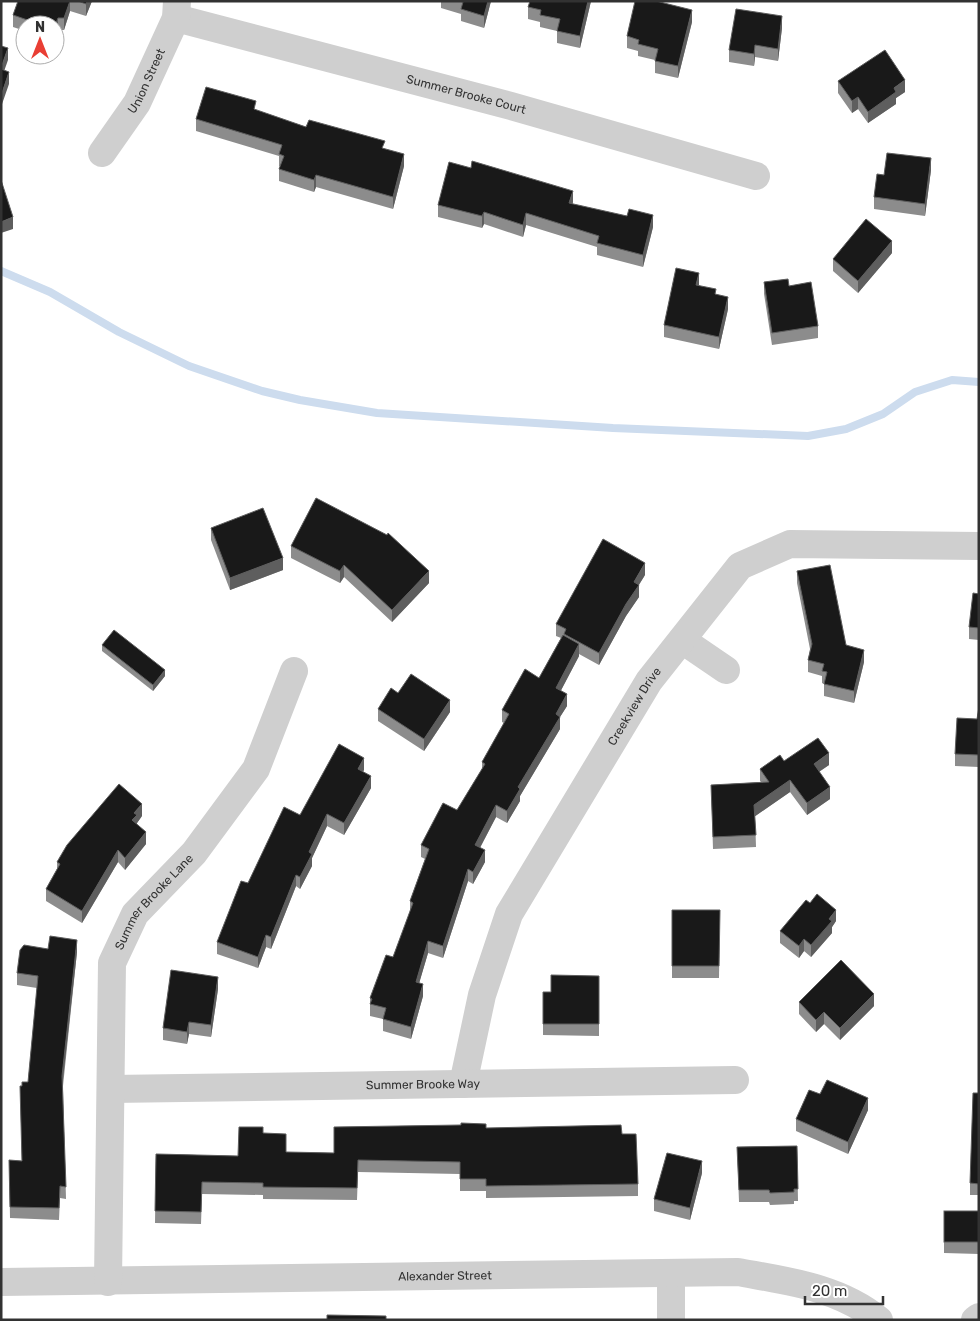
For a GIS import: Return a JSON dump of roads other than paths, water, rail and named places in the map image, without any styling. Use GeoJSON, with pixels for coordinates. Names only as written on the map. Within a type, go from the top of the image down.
{"type":"FeatureCollection","features":[{"type":"Feature","properties":{"kind":"street","name":"Union Street"},"geometry":{"type":"LineString","coordinates":[[102,153],[137,103],[176,9]]}},
{"type":"Feature","properties":{"kind":"street","name":"Summer Brooke Court"},"geometry":{"type":"LineString","coordinates":[[176,9],[756,176]]}},
{"type":"Feature","properties":{"kind":"street","name":"Creekview Drive"},"geometry":{"type":"LineString","coordinates":[[463,1084],[482,995],[508,914],[650,681],[740,566],[790,544],[979,546]]}},
{"type":"Feature","properties":{"kind":"street"},"geometry":{"type":"LineString","coordinates":[[682,640],[726,670]]}},
{"type":"Feature","properties":{"kind":"street","name":"Summer Brooke Lane"},"geometry":{"type":"LineString","coordinates":[[108,1282],[112,963],[135,914],[194,853],[256,769],[294,671]]}},
{"type":"Feature","properties":{"kind":"street","name":"Summer Brooke Way"},"geometry":{"type":"LineString","coordinates":[[111,1089],[735,1080]]}},
{"type":"Feature","properties":{"kind":"street","name":"Alexander Street"},"geometry":{"type":"LineString","coordinates":[[1,1282],[738,1272],[811,1285],[864,1308],[879,1320]]}},
{"type":"Feature","properties":{"kind":"street"},"geometry":{"type":"LineString","coordinates":[[671,1273],[671,1320]]}},
{"type":"Feature","properties":{"kind":"street"},"geometry":{"type":"LineString","coordinates":[[975,1320],[979,1318]]}},
{"type":"Feature","properties":{"kind":"waterway"},"geometry":{"type":"LineString","coordinates":[[1,271],[50,292],[119,332],[189,366],[262,391],[300,400],[377,413],[613,428],[808,436],[846,429],[883,414],[915,392],[952,380],[979,382]]}}]}
